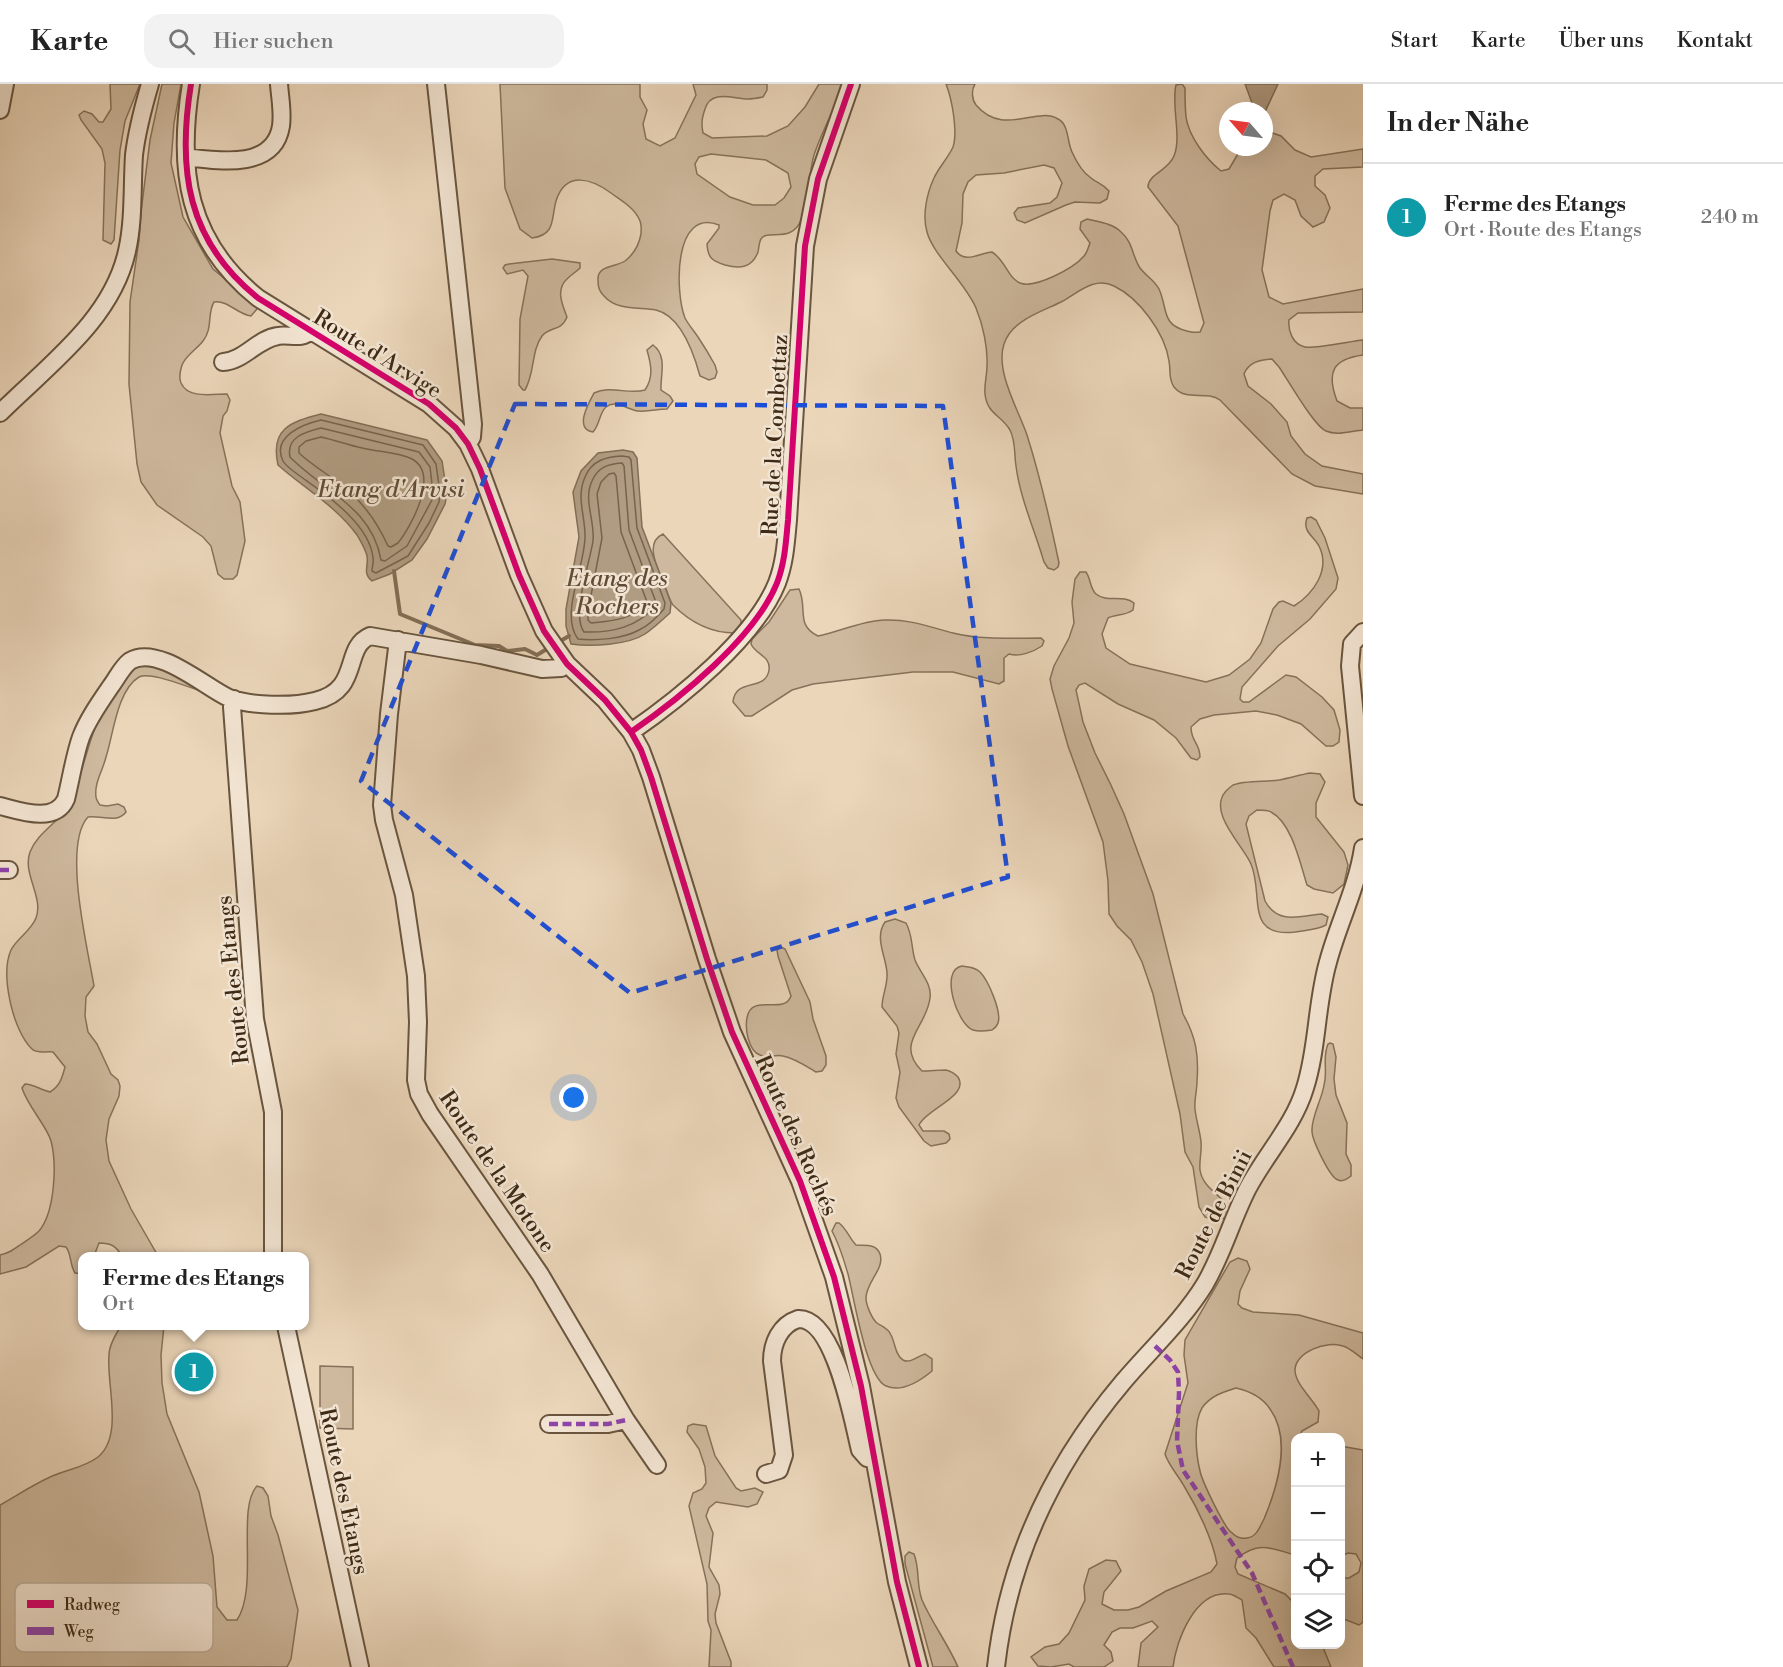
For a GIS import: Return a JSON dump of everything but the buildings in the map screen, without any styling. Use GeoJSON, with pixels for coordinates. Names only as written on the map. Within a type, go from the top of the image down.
{"type":"FeatureCollection","features":[{"type":"Feature","properties":{"kind":"street"},"geometry":{"type":"LineString","coordinates":[[0,110],[5,84]]}},
{"type":"Feature","properties":{"kind":"street"},"geometry":{"type":"LineString","coordinates":[[0,413],[80,334],[112,290],[123,265],[129,241],[137,130],[150,84]]}},
{"type":"Feature","properties":{"kind":"street","name":"Route d'Arvige"},"geometry":{"type":"LineString","coordinates":[[191,84],[186,157],[194,210],[208,244],[229,271],[247,289],[437,410],[456,428],[468,444],[480,469],[526,594],[544,631],[567,664]]}},
{"type":"Feature","properties":{"kind":"street"},"geometry":{"type":"LineString","coordinates":[[186,157],[239,160],[256,158],[267,151],[273,145],[280,129],[279,84]]}},
{"type":"Feature","properties":{"kind":"street"},"geometry":{"type":"LineString","coordinates":[[436,84],[473,424],[472,437],[468,444]]}},
{"type":"Feature","properties":{"kind":"street","name":"Rue de la Combettaz"},"geometry":{"type":"LineString","coordinates":[[631,732],[687,688],[741,639],[766,605],[780,574],[786,547],[805,246],[818,179],[851,84]]}},
{"type":"Feature","properties":{"kind":"street"},"geometry":{"type":"LineString","coordinates":[[223,362],[235,360],[270,337],[305,336],[310,331]]}},
{"type":"Feature","properties":{"kind":"street"},"geometry":{"type":"LineString","coordinates":[[1363,632],[1352,644],[1350,666],[1363,796]]}},
{"type":"Feature","properties":{"kind":"street"},"geometry":{"type":"LineString","coordinates":[[0,806],[42,814],[55,812],[61,808],[66,799],[81,739],[88,723],[124,668],[133,660],[145,658],[178,667],[218,692],[234,699],[285,704],[318,700],[332,694],[346,681],[356,649],[363,639],[375,636],[481,655],[542,669],[561,668],[567,664]]}},
{"type":"Feature","properties":{"kind":"street","name":"Route de la Motone"},"geometry":{"type":"LineString","coordinates":[[399,640],[389,714],[382,805],[401,883],[415,965],[417,1086],[430,1114],[540,1274],[626,1420],[657,1465]]}},
{"type":"Feature","properties":{"kind":"street","name":"Route des Rochés"},"geometry":{"type":"LineString","coordinates":[[567,664],[605,700],[631,732],[647,765],[709,966],[732,1032],[800,1181],[824,1244],[849,1334],[897,1582],[919,1667]]}},
{"type":"Feature","properties":{"kind":"street","name":"Route des Etangs"},"geometry":{"type":"LineString","coordinates":[[234,699],[232,708],[235,769],[255,1018],[273,1112],[273,1252]]}},
{"type":"Feature","properties":{"kind":"street","name":"Route de Binii"},"geometry":{"type":"LineString","coordinates":[[996,1667],[1005,1611],[1015,1574],[1035,1519],[1053,1482],[1095,1417],[1184,1312],[1205,1283],[1220,1255],[1247,1190],[1302,1099],[1313,1059],[1326,969],[1357,878],[1363,849]]}},
{"type":"Feature","properties":{"kind":"street","name":"Route des Rochés"},"geometry":{"type":"LineString","coordinates":[[766,1474],[780,1470],[784,1455],[772,1361],[773,1349],[777,1337],[784,1328],[798,1319],[812,1322],[820,1330],[842,1380],[860,1450],[867,1458],[874,1459]]}},
{"type":"Feature","properties":{"kind":"street","name":"Route des Etangs"},"geometry":{"type":"LineString","coordinates":[[287,1330],[360,1667]]}},
{"type":"Feature","properties":{"kind":"street"},"geometry":{"type":"LineString","coordinates":[[549,1424],[608,1424],[626,1420]]}},
{"type":"Feature","properties":{"kind":"highlighted area"},"geometry":{"type":"Polygon","coordinates":[[[515,404],[943,406],[1008,877],[630,993],[361,781],[515,404]]]}},
{"type":"Feature","properties":{"kind":"shaded area"},"geometry":{"type":"Polygon","coordinates":[[[110,84],[140,84],[125,121],[120,150],[114,240],[111,244],[103,240],[105,163],[102,149],[79,115],[84,111],[92,114],[99,122],[103,122],[111,109],[110,84]]]}},
{"type":"Feature","properties":{"kind":"shaded area"},"geometry":{"type":"Polygon","coordinates":[[[162,84],[181,84],[174,123],[171,163],[183,217],[213,269],[254,303],[257,309],[251,316],[224,303],[214,302],[206,336],[184,361],[180,374],[181,383],[189,391],[201,395],[227,394],[230,400],[223,416],[220,433],[232,486],[240,502],[245,541],[237,575],[233,579],[224,579],[218,574],[211,546],[203,537],[157,505],[141,482],[137,464],[129,384],[130,302],[150,140],[162,84]]]}},
{"type":"Feature","properties":{"kind":"shaded area"},"geometry":{"type":"Polygon","coordinates":[[[500,84],[640,84],[640,97],[647,110],[643,124],[646,139],[660,146],[675,138],[696,95],[693,84],[767,84],[763,97],[748,99],[723,96],[712,99],[705,109],[702,129],[703,133],[712,138],[767,136],[788,126],[805,107],[819,84],[845,84],[814,155],[806,203],[798,226],[786,234],[764,236],[760,240],[758,252],[752,261],[740,267],[721,264],[708,253],[707,244],[719,225],[704,223],[693,228],[685,240],[679,273],[682,306],[686,320],[715,365],[717,372],[715,378],[709,380],[700,376],[690,347],[673,320],[656,310],[615,304],[600,291],[598,280],[601,272],[625,261],[639,242],[641,224],[632,209],[596,184],[588,181],[573,181],[560,191],[549,230],[532,238],[520,229],[505,188],[500,84]],[[711,154],[699,157],[695,164],[697,174],[730,197],[753,205],[775,205],[784,198],[791,187],[788,173],[766,160],[711,154]]]}},
{"type":"Feature","properties":{"kind":"shaded area"},"geometry":{"type":"Polygon","coordinates":[[[946,84],[975,84],[973,98],[976,105],[986,114],[997,119],[1049,116],[1062,121],[1075,159],[1088,176],[1109,191],[1107,199],[1100,203],[1075,202],[1025,223],[1017,220],[1014,213],[1018,208],[1050,203],[1057,197],[1062,183],[1054,168],[1044,165],[1004,173],[976,175],[968,182],[963,194],[962,223],[956,251],[960,255],[973,257],[992,252],[1020,283],[1035,283],[1063,271],[1085,255],[1090,243],[1080,229],[1081,222],[1087,219],[1109,225],[1125,236],[1140,268],[1159,289],[1169,320],[1173,325],[1192,332],[1200,332],[1204,323],[1178,226],[1148,187],[1151,179],[1174,156],[1177,140],[1176,85],[1182,84],[1185,88],[1186,117],[1194,140],[1221,171],[1229,169],[1237,156],[1273,156],[1273,133],[1281,136],[1295,150],[1311,157],[1363,149],[1363,167],[1323,169],[1315,176],[1315,186],[1325,195],[1330,208],[1324,222],[1313,227],[1301,216],[1295,200],[1284,194],[1273,200],[1262,270],[1269,297],[1283,304],[1363,289],[1363,312],[1298,313],[1289,320],[1289,324],[1294,340],[1305,347],[1363,340],[1363,355],[1339,364],[1332,375],[1332,382],[1337,401],[1350,408],[1363,408],[1363,430],[1344,433],[1326,431],[1308,412],[1272,359],[1255,362],[1244,374],[1248,386],[1271,404],[1287,422],[1291,436],[1305,454],[1322,466],[1363,474],[1363,494],[1315,486],[1292,474],[1220,400],[1209,396],[1184,394],[1179,391],[1171,381],[1167,350],[1162,339],[1141,308],[1133,299],[1114,286],[1107,283],[1093,284],[1020,323],[1008,336],[1002,355],[1005,378],[1032,451],[1056,547],[1058,567],[1054,570],[1048,568],[1044,562],[1021,490],[1012,434],[986,401],[987,352],[979,315],[965,288],[936,250],[927,232],[925,211],[929,190],[953,147],[954,116],[946,84]]]}},
{"type":"Feature","properties":{"kind":"shaded area"},"geometry":{"type":"Polygon","coordinates":[[[552,259],[580,263],[580,268],[564,282],[562,287],[561,297],[567,317],[565,322],[542,336],[536,348],[528,383],[523,390],[519,385],[520,319],[528,276],[523,270],[507,274],[503,268],[509,264],[552,259]]]}},
{"type":"Feature","properties":{"kind":"shaded area"},"geometry":{"type":"Polygon","coordinates":[[[653,345],[662,360],[661,390],[673,401],[667,409],[638,411],[618,404],[610,405],[604,410],[593,432],[587,430],[583,421],[594,393],[606,390],[645,390],[651,375],[647,350],[653,345]]]}},
{"type":"Feature","properties":{"kind":"shaded area"},"geometry":{"type":"Polygon","coordinates":[[[1311,517],[1316,520],[1325,538],[1338,578],[1336,589],[1310,619],[1278,646],[1242,687],[1240,699],[1243,702],[1249,702],[1286,675],[1296,677],[1322,697],[1334,710],[1340,730],[1339,742],[1333,746],[1326,746],[1301,724],[1277,715],[1256,711],[1214,715],[1200,719],[1191,727],[1192,736],[1200,752],[1197,760],[1191,758],[1176,738],[1154,720],[1118,704],[1085,683],[1079,685],[1076,690],[1083,722],[1124,814],[1153,894],[1183,1014],[1194,1038],[1197,1063],[1195,1106],[1201,1142],[1200,1170],[1205,1183],[1227,1205],[1229,1210],[1225,1218],[1213,1220],[1205,1217],[1199,1207],[1193,1167],[1185,1152],[1180,1114],[1153,994],[1142,962],[1131,940],[1109,914],[1103,842],[1068,746],[1050,679],[1074,623],[1072,602],[1075,579],[1080,572],[1086,572],[1093,589],[1100,597],[1125,599],[1134,603],[1133,610],[1130,612],[1108,618],[1102,634],[1106,648],[1130,664],[1206,682],[1229,675],[1250,659],[1261,643],[1273,609],[1279,602],[1283,601],[1294,606],[1308,595],[1318,580],[1323,564],[1322,555],[1317,542],[1306,527],[1307,518],[1311,517]]]}},
{"type":"Feature","properties":{"kind":"shaded area"},"geometry":{"type":"Polygon","coordinates":[[[663,534],[741,620],[741,626],[735,633],[709,629],[686,617],[673,605],[656,564],[653,550],[657,538],[663,534]]]}},
{"type":"Feature","properties":{"kind":"shaded area"},"geometry":{"type":"Polygon","coordinates":[[[799,589],[804,621],[811,632],[818,636],[868,622],[894,620],[974,637],[1041,638],[1044,641],[1042,646],[1031,652],[1018,655],[1009,654],[1004,658],[1004,681],[999,684],[953,672],[913,672],[813,684],[792,690],[752,716],[745,716],[733,702],[735,694],[744,687],[762,681],[767,677],[769,670],[766,659],[753,648],[752,639],[769,622],[790,590],[799,589]]]}},
{"type":"Feature","properties":{"kind":"shaded area"},"geometry":{"type":"Polygon","coordinates":[[[141,664],[159,664],[201,691],[151,676],[139,677],[132,683],[117,714],[96,792],[100,805],[118,804],[124,807],[126,812],[118,818],[88,817],[81,831],[77,850],[79,898],[94,986],[86,997],[85,1016],[88,1032],[120,1086],[119,1096],[109,1119],[106,1140],[109,1161],[131,1209],[156,1252],[119,1252],[113,1246],[99,1243],[96,1252],[78,1252],[78,1273],[75,1273],[66,1247],[59,1246],[26,1267],[0,1274],[0,1255],[11,1251],[32,1237],[44,1223],[53,1188],[54,1162],[51,1141],[22,1088],[28,1084],[50,1092],[62,1078],[65,1067],[53,1052],[34,1051],[25,1041],[10,1002],[7,973],[11,950],[34,923],[38,910],[28,860],[39,838],[67,809],[98,721],[133,669],[141,664]]]}},
{"type":"Feature","properties":{"kind":"shaded area"},"geometry":{"type":"Polygon","coordinates":[[[1310,773],[1320,774],[1325,782],[1316,803],[1316,817],[1344,852],[1348,865],[1344,884],[1333,893],[1314,889],[1307,885],[1290,834],[1278,817],[1270,811],[1263,810],[1257,810],[1249,816],[1246,824],[1265,901],[1270,909],[1290,917],[1322,914],[1328,917],[1326,925],[1319,928],[1279,932],[1268,928],[1262,921],[1251,864],[1223,818],[1221,799],[1226,791],[1238,783],[1279,780],[1310,773]]]}},
{"type":"Feature","properties":{"kind":"shaded area"},"geometry":{"type":"Polygon","coordinates":[[[895,919],[906,923],[915,960],[930,993],[928,1008],[911,1043],[914,1061],[922,1071],[946,1070],[951,1072],[958,1077],[960,1084],[953,1096],[930,1113],[919,1125],[923,1131],[944,1131],[949,1134],[950,1139],[946,1143],[931,1146],[924,1141],[899,1107],[896,1098],[900,1072],[896,1054],[899,1033],[897,1026],[882,1007],[887,973],[881,941],[885,922],[895,919]]]}},
{"type":"Feature","properties":{"kind":"shaded area"},"geometry":{"type":"Polygon","coordinates":[[[781,947],[785,949],[810,1002],[813,1019],[826,1056],[826,1065],[822,1071],[816,1072],[787,1057],[760,1055],[753,1049],[748,1039],[746,1022],[750,1010],[755,1006],[782,1004],[787,1002],[791,996],[778,956],[777,950],[781,947]]]}},
{"type":"Feature","properties":{"kind":"shaded area"},"geometry":{"type":"Polygon","coordinates":[[[962,966],[978,970],[990,989],[999,1018],[992,1030],[973,1030],[967,1026],[956,1008],[951,986],[952,977],[955,970],[962,966]]]}},
{"type":"Feature","properties":{"kind":"shaded area"},"geometry":{"type":"Polygon","coordinates":[[[1330,1043],[1333,1044],[1336,1057],[1334,1079],[1336,1095],[1347,1123],[1346,1154],[1351,1165],[1351,1176],[1342,1181],[1335,1178],[1326,1166],[1312,1131],[1325,1080],[1325,1054],[1330,1043]]]}},
{"type":"Feature","properties":{"kind":"shaded area"},"geometry":{"type":"Polygon","coordinates":[[[836,1223],[842,1225],[856,1245],[876,1248],[880,1254],[880,1265],[869,1286],[866,1301],[875,1321],[890,1333],[898,1355],[906,1361],[925,1354],[932,1359],[932,1371],[911,1385],[898,1388],[886,1386],[879,1380],[872,1368],[846,1269],[832,1231],[836,1223]]]}},
{"type":"Feature","properties":{"kind":"shaded area"},"geometry":{"type":"Polygon","coordinates":[[[1238,1258],[1247,1261],[1250,1269],[1240,1291],[1238,1304],[1242,1308],[1253,1312],[1299,1315],[1363,1333],[1363,1359],[1346,1347],[1329,1345],[1306,1353],[1296,1364],[1295,1371],[1298,1381],[1319,1411],[1318,1422],[1301,1433],[1291,1433],[1291,1554],[1272,1548],[1252,1549],[1237,1558],[1235,1567],[1238,1574],[1285,1594],[1291,1600],[1291,1649],[1324,1649],[1331,1667],[1274,1667],[1256,1638],[1246,1628],[1242,1600],[1229,1594],[1217,1595],[1206,1600],[1197,1608],[1183,1631],[1173,1667],[1138,1667],[1141,1643],[1158,1627],[1152,1621],[1112,1632],[1104,1645],[1111,1652],[1113,1661],[1104,1667],[1074,1667],[1069,1664],[1051,1667],[1038,1666],[1031,1657],[1045,1647],[1059,1644],[1069,1633],[1085,1600],[1084,1586],[1089,1569],[1106,1560],[1116,1561],[1121,1571],[1104,1592],[1102,1604],[1114,1610],[1139,1607],[1166,1591],[1211,1572],[1217,1564],[1199,1514],[1165,1454],[1188,1383],[1184,1355],[1185,1340],[1230,1262],[1238,1258]],[[1236,1388],[1213,1397],[1202,1408],[1197,1422],[1197,1457],[1200,1471],[1223,1522],[1233,1534],[1240,1538],[1250,1537],[1260,1528],[1274,1493],[1280,1464],[1280,1434],[1277,1421],[1267,1405],[1251,1393],[1236,1388]]]}},
{"type":"Feature","properties":{"kind":"shaded area"},"geometry":{"type":"Polygon","coordinates":[[[119,1330],[164,1330],[161,1355],[162,1383],[167,1414],[199,1492],[213,1556],[217,1607],[227,1620],[237,1620],[243,1606],[246,1588],[248,1512],[251,1497],[257,1486],[263,1488],[268,1496],[271,1516],[298,1610],[291,1659],[287,1667],[0,1667],[0,1505],[48,1478],[92,1461],[106,1448],[112,1423],[109,1351],[119,1330]]]}},
{"type":"Feature","properties":{"kind":"shaded area"},"geometry":{"type":"Polygon","coordinates":[[[320,1366],[353,1367],[353,1429],[320,1428],[320,1366]]]}},
{"type":"Feature","properties":{"kind":"shaded area"},"geometry":{"type":"Polygon","coordinates":[[[693,1424],[706,1426],[715,1456],[736,1488],[741,1491],[755,1488],[763,1492],[757,1504],[748,1507],[716,1502],[709,1508],[706,1516],[713,1533],[709,1567],[719,1585],[720,1594],[715,1614],[716,1623],[731,1667],[709,1667],[711,1630],[708,1621],[707,1584],[689,1506],[693,1493],[702,1489],[706,1483],[705,1467],[699,1449],[687,1432],[688,1426],[693,1424]]]}},
{"type":"Feature","properties":{"kind":"shaded area"},"geometry":{"type":"Polygon","coordinates":[[[1345,1447],[1363,1450],[1363,1622],[1359,1625],[1345,1620],[1345,1578],[1359,1572],[1361,1563],[1356,1554],[1345,1554],[1345,1447]]]}},
{"type":"Feature","properties":{"kind":"shaded area"},"geometry":{"type":"Polygon","coordinates":[[[909,1552],[914,1554],[916,1560],[922,1600],[958,1667],[933,1667],[905,1564],[905,1556],[909,1552]]]}},
{"type":"Feature","properties":{"kind":"water"},"geometry":{"type":"Polygon","coordinates":[[[1245,84],[1278,84],[1270,102],[1252,102],[1245,84]]]}},
{"type":"Feature","properties":{"kind":"water","name":"Etang d'Arvisi"},"geometry":{"type":"Polygon","coordinates":[[[321,414],[427,440],[442,461],[447,493],[445,504],[427,539],[412,560],[390,574],[372,581],[367,575],[365,550],[349,525],[330,506],[278,465],[277,443],[285,429],[300,420],[321,414]]]}},
{"type":"Feature","properties":{"kind":"water","name":"Etang des Rochers"},"geometry":{"type":"Polygon","coordinates":[[[623,450],[633,452],[637,458],[642,527],[671,603],[670,613],[645,634],[629,641],[599,645],[571,644],[566,626],[566,609],[579,537],[573,492],[581,471],[598,453],[623,450]]]}},
{"type":"Feature","properties":{"kind":"waterway"},"geometry":{"type":"LineString","coordinates":[[394,571],[400,614],[475,645],[499,646],[507,651],[525,649],[537,655],[550,647]]}},
{"type":"Feature","properties":{"kind":"waterway"},"geometry":{"type":"LineString","coordinates":[[557,643],[569,636]]}},
{"type":"Feature","properties":{"kind":"marked path"},"geometry":{"type":"LineString","coordinates":[[0,870],[9,870]]}},
{"type":"Feature","properties":{"kind":"marked path"},"geometry":{"type":"LineString","coordinates":[[1155,1346],[1170,1360],[1178,1372],[1177,1441],[1183,1470],[1252,1573],[1293,1667]]}},
{"type":"Feature","properties":{"kind":"marked path"},"geometry":{"type":"LineString","coordinates":[[549,1424],[608,1424],[626,1420]]}},
{"type":"Feature","properties":{"kind":"cycle path"},"geometry":{"type":"LineString","coordinates":[[191,84],[187,116],[187,174],[202,228],[216,253],[234,276],[258,298],[429,404],[456,428],[468,444],[480,469],[519,575],[544,631],[567,664],[605,700],[631,732],[641,750],[732,1032],[800,1181],[834,1277],[861,1386],[897,1582],[919,1667]]}},
{"type":"Feature","properties":{"kind":"cycle path"},"geometry":{"type":"LineString","coordinates":[[631,732],[671,703],[734,646],[766,604],[780,575],[788,520],[805,246],[818,179],[851,84]]}},
{"type":"Feature","properties":{"kind":"place","name":"Ferme des Etangs"},"geometry":{"type":"Point","coordinates":[194,1372]}}]}
